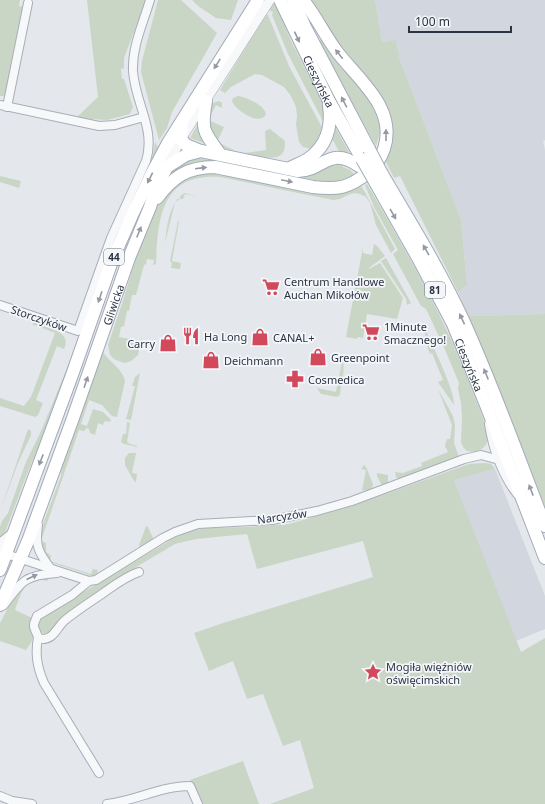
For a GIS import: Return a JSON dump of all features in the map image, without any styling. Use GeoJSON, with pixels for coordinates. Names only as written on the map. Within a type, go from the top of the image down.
{"type":"FeatureCollection","features":[{"type":"Feature","properties":{"kind":"main road","name":"44"},"geometry":{"type":"LineString","coordinates":[[238,31],[246,0]]}},
{"type":"Feature","properties":{"kind":"main road","name":"Gliwicka"},"geometry":{"type":"LineString","coordinates":[[0,570],[2,554],[15,529],[112,262],[132,215],[168,143],[258,0]]}},
{"type":"Feature","properties":{"kind":"main road","name":"Cieszyńska"},"geometry":{"type":"LineString","coordinates":[[280,0],[360,163]]}},
{"type":"Feature","properties":{"kind":"main road","name":"Cieszyńska"},"geometry":{"type":"LineString","coordinates":[[293,0],[369,149],[378,177],[453,324],[545,558]]}},
{"type":"Feature","properties":{"kind":"main road"},"geometry":{"type":"LineString","coordinates":[[150,207],[164,188],[179,175],[192,169],[204,167],[222,168],[313,187],[327,188],[340,188],[356,182],[372,169],[381,156],[386,141],[386,122],[380,105],[338,53],[303,0]]}},
{"type":"Feature","properties":{"kind":"main road"},"geometry":{"type":"LineString","coordinates":[[206,101],[202,121],[204,131],[217,153]]}},
{"type":"Feature","properties":{"kind":"main road"},"geometry":{"type":"LineString","coordinates":[[288,169],[308,159],[325,141],[331,116],[329,102]]}},
{"type":"Feature","properties":{"kind":"main road"},"geometry":{"type":"LineString","coordinates":[[182,121],[181,139],[186,145],[201,151],[217,153],[288,169],[306,170],[328,159],[336,157],[360,163]]}},
{"type":"Feature","properties":{"kind":"main road"},"geometry":{"type":"LineString","coordinates":[[168,143],[181,139],[202,145],[217,153]]}},
{"type":"Feature","properties":{"kind":"main road"},"geometry":{"type":"LineString","coordinates":[[167,167],[186,155],[201,151]]}},
{"type":"Feature","properties":{"kind":"main road","name":"81"},"geometry":{"type":"LineString","coordinates":[[360,163],[378,177]]}},
{"type":"Feature","properties":{"kind":"main road","name":"Gliwicka"},"geometry":{"type":"LineString","coordinates":[[0,604],[21,558],[39,511],[129,258],[150,207],[156,187],[167,167]]}},
{"type":"Feature","properties":{"kind":"main road","name":"Cieszyńska"},"geometry":{"type":"LineString","coordinates":[[378,177],[445,284],[462,319],[494,392],[545,526]]}},
{"type":"Feature","properties":{"kind":"street"},"geometry":{"type":"LineString","coordinates":[[28,3],[4,106],[99,126],[115,125],[144,117],[134,84],[133,61],[137,39],[150,0]]}},
{"type":"Feature","properties":{"kind":"street","name":"Gliwicka"},"geometry":{"type":"LineString","coordinates":[[167,167],[181,139],[270,0]]}},
{"type":"Feature","properties":{"kind":"street","name":"Storczyków"},"geometry":{"type":"LineString","coordinates":[[0,305],[78,331],[111,238],[149,152],[148,130],[144,117]]}},
{"type":"Feature","properties":{"kind":"street"},"geometry":{"type":"LineString","coordinates":[[486,405],[492,444],[509,483],[523,502]]}},
{"type":"Feature","properties":{"kind":"street"},"geometry":{"type":"LineString","coordinates":[[481,455],[492,444]]}},
{"type":"Feature","properties":{"kind":"street","name":"Narcyzów"},"geometry":{"type":"LineString","coordinates":[[99,773],[44,683],[37,665],[36,656],[38,637],[34,624],[37,616],[72,595],[89,581],[96,580],[175,532],[198,524],[272,520],[317,511],[352,501],[464,459],[481,455],[499,460]]}},
{"type":"Feature","properties":{"kind":"street"},"geometry":{"type":"LineString","coordinates":[[39,511],[36,535],[37,547],[51,569]]}},
{"type":"Feature","properties":{"kind":"street"},"geometry":{"type":"LineString","coordinates":[[0,543],[15,529]]}},
{"type":"Feature","properties":{"kind":"street"},"geometry":{"type":"LineString","coordinates":[[2,554],[21,558],[89,581]]}},
{"type":"Feature","properties":{"kind":"street"},"geometry":{"type":"LineString","coordinates":[[0,610],[20,585],[29,578],[38,574],[60,572]]}},
{"type":"Feature","properties":{"kind":"street"},"geometry":{"type":"LineString","coordinates":[[38,637],[43,639],[52,636],[64,622],[78,610],[124,578],[139,572]]}},
{"type":"Feature","properties":{"kind":"street"},"geometry":{"type":"LineString","coordinates":[[107,804],[124,801],[175,786],[190,786],[198,804]]}},
{"type":"Feature","properties":{"kind":"street"},"geometry":{"type":"LineString","coordinates":[[0,796],[12,802],[32,804]]}},
{"type":"Feature","properties":{"kind":"shaded area"},"geometry":{"type":"Polygon","coordinates":[[[375,0],[545,0],[545,140],[543,141],[545,150],[545,314],[468,316],[458,292],[467,283],[461,220],[400,60],[396,40],[382,42],[375,0]]]}},
{"type":"Feature","properties":{"kind":"shaded area"},"geometry":{"type":"Polygon","coordinates":[[[495,469],[545,596],[545,629],[516,641],[454,480],[495,469]]]}},
{"type":"Feature","properties":{"kind":"green space"},"geometry":{"type":"Polygon","coordinates":[[[0,0],[20,0],[19,6],[24,7],[6,96],[0,96],[0,0]]]}},
{"type":"Feature","properties":{"kind":"green space"},"geometry":{"type":"Polygon","coordinates":[[[87,0],[146,0],[124,58],[124,68],[121,69],[122,79],[124,79],[133,107],[130,114],[107,120],[76,118],[98,97],[87,0]]]}},
{"type":"Feature","properties":{"kind":"green space"},"geometry":{"type":"Polygon","coordinates":[[[158,0],[181,0],[217,33],[172,112],[167,128],[159,140],[141,72],[142,61],[158,0]]]}},
{"type":"Feature","properties":{"kind":"green space"},"geometry":{"type":"Polygon","coordinates":[[[192,0],[238,0],[231,20],[216,18],[192,0]]]}},
{"type":"Feature","properties":{"kind":"green space"},"geometry":{"type":"Polygon","coordinates":[[[309,0],[375,0],[382,42],[396,40],[400,60],[461,220],[467,284],[458,292],[400,176],[394,178],[384,158],[391,127],[355,68],[309,0]]]}},
{"type":"Feature","properties":{"kind":"green space"},"geometry":{"type":"Polygon","coordinates":[[[273,4],[276,4],[291,41],[322,102],[326,113],[326,127],[288,54],[272,15],[273,12],[269,10],[273,4]]]}},
{"type":"Feature","properties":{"kind":"green space"},"geometry":{"type":"Polygon","coordinates":[[[266,14],[268,15],[289,66],[325,133],[312,149],[303,147],[299,142],[296,125],[296,107],[291,96],[284,87],[262,75],[255,74],[231,87],[225,93],[220,90],[266,14]]]}},
{"type":"Feature","properties":{"kind":"green space"},"geometry":{"type":"Polygon","coordinates":[[[322,39],[375,104],[381,129],[376,146],[319,41],[322,39]]]}},
{"type":"Feature","properties":{"kind":"green space"},"geometry":{"type":"Polygon","coordinates":[[[238,96],[250,100],[262,108],[266,114],[263,118],[253,118],[238,109],[232,101],[233,98],[238,96]]]}},
{"type":"Feature","properties":{"kind":"green space"},"geometry":{"type":"Polygon","coordinates":[[[219,101],[222,103],[222,108],[216,105],[208,120],[224,127],[217,142],[236,151],[221,147],[211,139],[206,128],[206,116],[210,104],[219,101]]]}},
{"type":"Feature","properties":{"kind":"green space"},"geometry":{"type":"Polygon","coordinates":[[[199,122],[209,145],[190,138],[199,122]]]}},
{"type":"Feature","properties":{"kind":"green space"},"geometry":{"type":"Polygon","coordinates":[[[334,127],[350,154],[340,153],[331,137],[334,127]]]}},
{"type":"Feature","properties":{"kind":"green space"},"geometry":{"type":"Polygon","coordinates":[[[270,129],[285,141],[282,154],[278,157],[267,158],[245,153],[266,150],[265,131],[270,129]]]}},
{"type":"Feature","properties":{"kind":"green space"},"geometry":{"type":"Polygon","coordinates":[[[155,143],[160,148],[28,471],[4,535],[0,540],[0,527],[2,521],[8,513],[26,462],[42,429],[81,334],[113,240],[152,159],[155,143]]]}},
{"type":"Feature","properties":{"kind":"green space"},"geometry":{"type":"Polygon","coordinates":[[[202,156],[280,173],[333,161],[341,162],[343,167],[350,170],[355,175],[334,182],[179,170],[168,177],[177,165],[202,156]]]}},
{"type":"Feature","properties":{"kind":"green space"},"geometry":{"type":"Polygon","coordinates":[[[210,173],[347,191],[361,186],[395,249],[391,253],[376,225],[370,203],[366,197],[360,194],[350,194],[340,199],[333,200],[220,177],[200,178],[185,182],[174,191],[167,202],[162,215],[159,230],[156,264],[153,265],[154,260],[147,259],[136,295],[132,295],[124,326],[121,327],[119,337],[140,341],[142,336],[138,355],[131,361],[125,363],[114,359],[110,355],[108,345],[137,253],[155,210],[166,192],[188,175],[210,173]]]}},
{"type":"Feature","properties":{"kind":"green space"},"geometry":{"type":"Polygon","coordinates":[[[0,176],[21,181],[19,188],[0,182],[0,176]]]}},
{"type":"Feature","properties":{"kind":"green space"},"geometry":{"type":"Polygon","coordinates":[[[367,184],[431,298],[450,337],[465,373],[489,434],[486,445],[476,452],[467,451],[461,442],[462,417],[458,389],[459,383],[426,309],[421,306],[393,254],[398,250],[374,207],[365,185],[367,184]]]}},
{"type":"Feature","properties":{"kind":"green space"},"geometry":{"type":"Polygon","coordinates":[[[185,193],[196,196],[185,194],[183,199],[180,199],[179,197],[185,193]]]}},
{"type":"Feature","properties":{"kind":"green space"},"geometry":{"type":"Polygon","coordinates":[[[175,203],[165,243],[168,220],[175,203]]]}},
{"type":"Feature","properties":{"kind":"green space"},"geometry":{"type":"Polygon","coordinates":[[[178,221],[172,261],[181,263],[180,269],[171,268],[172,263],[170,261],[178,221]]]}},
{"type":"Feature","properties":{"kind":"green space"},"geometry":{"type":"Polygon","coordinates":[[[374,244],[385,256],[369,269],[380,263],[403,298],[397,319],[367,314],[363,338],[358,337],[357,339],[346,337],[363,247],[363,253],[372,255],[374,244]]]}},
{"type":"Feature","properties":{"kind":"green space"},"geometry":{"type":"Polygon","coordinates":[[[386,258],[411,303],[407,305],[406,299],[381,261],[386,258]]]}},
{"type":"Feature","properties":{"kind":"green space"},"geometry":{"type":"Polygon","coordinates":[[[545,314],[545,511],[468,316],[545,314]]]}},
{"type":"Feature","properties":{"kind":"green space"},"geometry":{"type":"Polygon","coordinates":[[[36,322],[54,328],[54,330],[64,337],[66,342],[64,349],[57,346],[36,400],[43,403],[38,415],[35,417],[0,406],[0,398],[24,406],[31,397],[55,333],[32,324],[36,322]]]}},
{"type":"Feature","properties":{"kind":"green space"},"geometry":{"type":"Polygon","coordinates":[[[422,330],[426,331],[443,368],[451,389],[454,405],[438,382],[443,380],[432,353],[430,354],[427,346],[429,345],[424,331],[419,332],[422,330]]]}},
{"type":"Feature","properties":{"kind":"green space"},"geometry":{"type":"Polygon","coordinates":[[[103,352],[119,369],[125,381],[117,417],[112,416],[102,405],[89,400],[81,424],[87,426],[93,409],[103,412],[111,420],[110,422],[105,421],[103,425],[98,423],[95,435],[90,433],[89,429],[87,428],[84,431],[79,430],[41,541],[46,543],[46,552],[51,556],[50,561],[91,574],[93,569],[98,570],[97,574],[93,576],[50,562],[45,556],[42,548],[40,540],[40,532],[61,476],[62,462],[103,352]]]}},
{"type":"Feature","properties":{"kind":"green space"},"geometry":{"type":"Polygon","coordinates":[[[343,357],[343,377],[339,382],[341,385],[340,395],[337,397],[321,394],[317,388],[336,392],[343,357]]]}},
{"type":"Feature","properties":{"kind":"green space"},"geometry":{"type":"Polygon","coordinates":[[[140,373],[131,420],[126,419],[135,386],[132,386],[135,377],[140,373]]]}},
{"type":"Feature","properties":{"kind":"green space"},"geometry":{"type":"Polygon","coordinates":[[[438,389],[453,416],[455,426],[454,443],[459,457],[399,479],[396,477],[395,472],[403,473],[422,466],[421,463],[448,452],[445,446],[447,439],[450,439],[452,425],[438,389]]]}},
{"type":"Feature","properties":{"kind":"green space"},"geometry":{"type":"Polygon","coordinates":[[[127,422],[130,423],[127,442],[137,447],[121,442],[123,434],[126,434],[127,422]]]}},
{"type":"Feature","properties":{"kind":"green space"},"geometry":{"type":"Polygon","coordinates":[[[28,429],[31,431],[31,435],[18,463],[0,512],[28,429]]]}},
{"type":"Feature","properties":{"kind":"green space"},"geometry":{"type":"Polygon","coordinates":[[[129,453],[136,453],[132,473],[137,474],[136,482],[125,465],[125,458],[129,453]]]}},
{"type":"Feature","properties":{"kind":"green space"},"geometry":{"type":"Polygon","coordinates":[[[469,464],[491,464],[495,469],[454,480],[521,652],[545,638],[545,804],[270,804],[314,788],[300,740],[283,746],[263,694],[247,699],[233,661],[209,671],[194,633],[373,577],[363,541],[257,569],[247,534],[196,539],[175,544],[138,566],[69,613],[50,633],[44,634],[37,628],[39,620],[85,591],[176,537],[194,530],[289,524],[352,506],[469,464]]]}},
{"type":"Feature","properties":{"kind":"green space"},"geometry":{"type":"Polygon","coordinates":[[[364,465],[373,484],[372,488],[368,491],[362,490],[366,470],[361,469],[364,465]]]}},
{"type":"Feature","properties":{"kind":"green space"},"geometry":{"type":"Polygon","coordinates":[[[377,473],[388,475],[388,482],[385,485],[381,484],[377,473]]]}},
{"type":"Feature","properties":{"kind":"green space"},"geometry":{"type":"Polygon","coordinates":[[[146,526],[148,527],[153,538],[140,548],[139,545],[146,526]]]}},
{"type":"Feature","properties":{"kind":"green space"},"geometry":{"type":"Polygon","coordinates":[[[49,577],[47,581],[40,580],[29,583],[22,592],[15,610],[32,618],[30,627],[33,637],[26,650],[0,641],[0,623],[15,595],[29,581],[49,577]]]}},
{"type":"Feature","properties":{"kind":"green space"},"geometry":{"type":"Polygon","coordinates":[[[243,761],[259,804],[202,804],[190,780],[243,761]]]}},
{"type":"Feature","properties":{"kind":"place","name":"Centrum Handlowe Auchan Mikołów"},"geometry":{"type":"Point","coordinates":[271,287]}},
{"type":"Feature","properties":{"kind":"place","name":"1Minute Smacznego!"},"geometry":{"type":"Point","coordinates":[371,332]}},
{"type":"Feature","properties":{"kind":"place","name":"Ha Long"},"geometry":{"type":"Point","coordinates":[191,336]}},
{"type":"Feature","properties":{"kind":"place","name":"CANAL+"},"geometry":{"type":"Point","coordinates":[260,337]}},
{"type":"Feature","properties":{"kind":"place","name":"Carry"},"geometry":{"type":"Point","coordinates":[168,343]}},
{"type":"Feature","properties":{"kind":"place","name":"Greenpoint"},"geometry":{"type":"Point","coordinates":[318,357]}},
{"type":"Feature","properties":{"kind":"place","name":"Deichmann"},"geometry":{"type":"Point","coordinates":[211,360]}},
{"type":"Feature","properties":{"kind":"place","name":"Cosmedica"},"geometry":{"type":"Point","coordinates":[295,379]}},
{"type":"Feature","properties":{"kind":"place","name":"Mogiła więźniów oświęcimskich"},"geometry":{"type":"Point","coordinates":[373,672]}}]}
